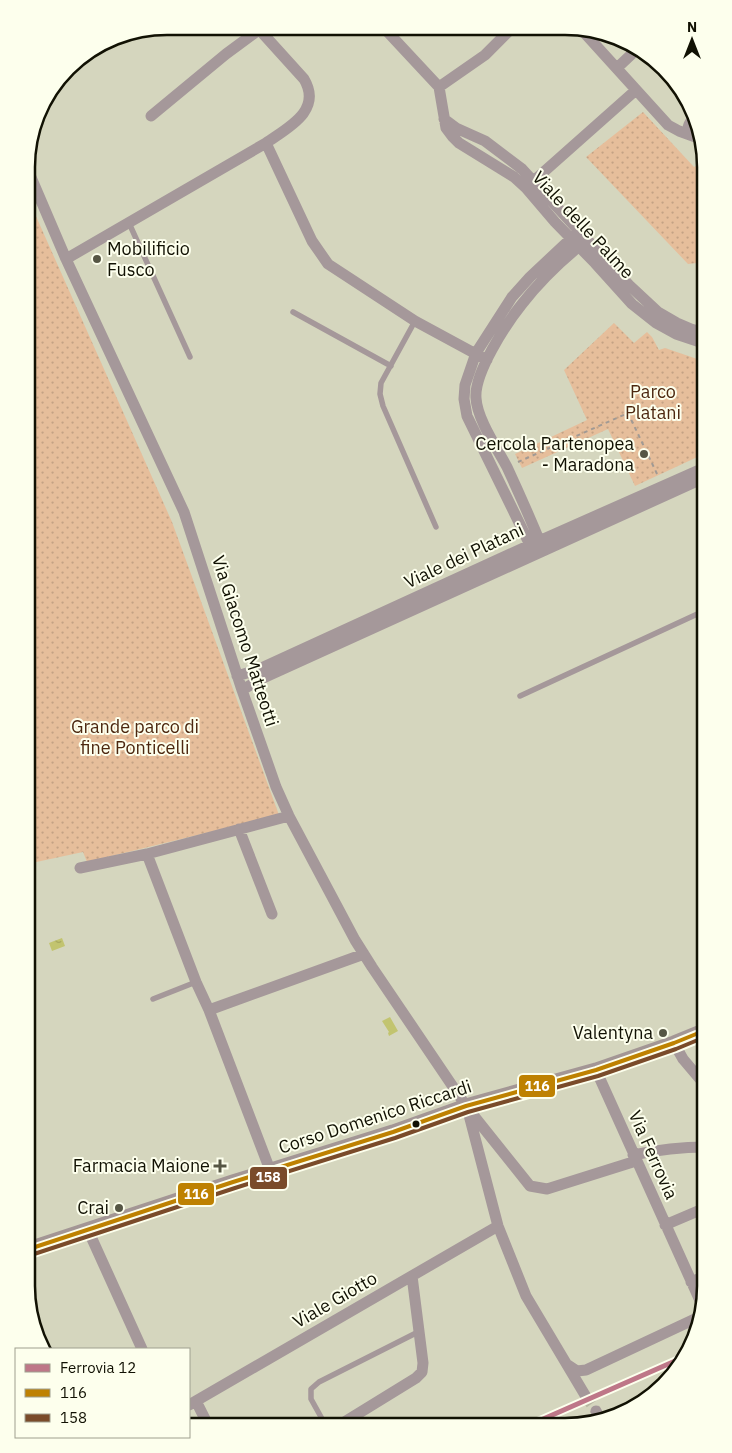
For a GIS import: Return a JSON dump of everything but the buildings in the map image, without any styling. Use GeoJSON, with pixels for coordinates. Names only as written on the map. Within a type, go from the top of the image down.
{"type":"FeatureCollection","features":[{"type":"Feature","properties":{"kind":"main road","name":"Corso Domenico Riccardi"},"geometry":{"type":"LineString","coordinates":[[35,1247],[393,1132],[466,1106],[596,1070],[697,1034]]}},
{"type":"Feature","properties":{"kind":"street"},"geometry":{"type":"LineString","coordinates":[[151,116],[249,35]]}},
{"type":"Feature","properties":{"kind":"street"},"geometry":{"type":"LineString","coordinates":[[66,259],[266,143],[300,118],[306,110],[309,101],[308,85],[264,35]]}},
{"type":"Feature","properties":{"kind":"street"},"geometry":{"type":"LineString","coordinates":[[391,35],[439,87],[485,55],[505,35]]}},
{"type":"Feature","properties":{"kind":"street"},"geometry":{"type":"LineString","coordinates":[[589,38],[668,125],[679,132],[693,136]]}},
{"type":"Feature","properties":{"kind":"street"},"geometry":{"type":"LineString","coordinates":[[617,68],[632,54]]}},
{"type":"Feature","properties":{"kind":"street","name":"Viale delle Palme"},"geometry":{"type":"LineString","coordinates":[[439,87],[446,128],[459,143],[530,184],[579,239],[632,304],[656,323],[676,334],[697,341]]}},
{"type":"Feature","properties":{"kind":"street"},"geometry":{"type":"LineString","coordinates":[[530,184],[636,90]]}},
{"type":"Feature","properties":{"kind":"street"},"geometry":{"type":"LineString","coordinates":[[688,134],[687,127],[689,123]]}},
{"type":"Feature","properties":{"kind":"street"},"geometry":{"type":"LineString","coordinates":[[266,143],[312,242],[328,264],[415,320],[487,360]]}},
{"type":"Feature","properties":{"kind":"street","name":"Via Giacomo Matteotti"},"geometry":{"type":"LineString","coordinates":[[35,187],[66,259],[184,512],[237,676],[276,787],[289,816],[364,954],[466,1106]]}},
{"type":"Feature","properties":{"kind":"street"},"geometry":{"type":"LineString","coordinates":[[537,548],[467,416],[464,385],[476,353],[512,297],[530,277],[579,239]]}},
{"type":"Feature","properties":{"kind":"street"},"geometry":{"type":"LineString","coordinates":[[537,548],[507,468],[479,412],[476,398],[477,387],[487,360],[522,304],[579,239]]}},
{"type":"Feature","properties":{"kind":"street","name":"Viale delle Palme"},"geometry":{"type":"LineString","coordinates":[[579,239],[658,312],[684,326],[697,330]]}},
{"type":"Feature","properties":{"kind":"street","name":"Viale dei Platani"},"geometry":{"type":"LineString","coordinates":[[242,690],[663,486],[697,475]]}},
{"type":"Feature","properties":{"kind":"street","name":"Viale dei Platani"},"geometry":{"type":"LineString","coordinates":[[237,676],[257,670],[537,548],[697,476]]}},
{"type":"Feature","properties":{"kind":"street"},"geometry":{"type":"LineString","coordinates":[[80,868],[146,854],[289,816]]}},
{"type":"Feature","properties":{"kind":"street"},"geometry":{"type":"LineString","coordinates":[[239,829],[272,914]]}},
{"type":"Feature","properties":{"kind":"street"},"geometry":{"type":"LineString","coordinates":[[146,854],[196,982],[209,1010],[270,1170]]}},
{"type":"Feature","properties":{"kind":"street"},"geometry":{"type":"LineString","coordinates":[[209,1010],[364,954]]}},
{"type":"Feature","properties":{"kind":"street"},"geometry":{"type":"LineString","coordinates":[[674,1043],[697,1074]]}},
{"type":"Feature","properties":{"kind":"street","name":"Via Ferrovia"},"geometry":{"type":"LineString","coordinates":[[596,1070],[697,1295]]}},
{"type":"Feature","properties":{"kind":"street"},"geometry":{"type":"LineString","coordinates":[[466,1106],[530,1186],[547,1190],[658,1150],[697,1147]]}},
{"type":"Feature","properties":{"kind":"street"},"geometry":{"type":"LineString","coordinates":[[466,1106],[498,1226],[526,1296],[585,1395]]}},
{"type":"Feature","properties":{"kind":"street"},"geometry":{"type":"LineString","coordinates":[[665,1225],[697,1212]]}},
{"type":"Feature","properties":{"kind":"street","name":"Viale Giotto"},"geometry":{"type":"LineString","coordinates":[[192,1403],[498,1226]]}},
{"type":"Feature","properties":{"kind":"street"},"geometry":{"type":"LineString","coordinates":[[88,1230],[142,1348]]}},
{"type":"Feature","properties":{"kind":"street"},"geometry":{"type":"LineString","coordinates":[[351,1418],[416,1378],[422,1372],[420,1331],[412,1276]]}},
{"type":"Feature","properties":{"kind":"street"},"geometry":{"type":"LineString","coordinates":[[691,1282],[697,1279]]}},
{"type":"Feature","properties":{"kind":"street"},"geometry":{"type":"LineString","coordinates":[[567,1364],[578,1371],[586,1370],[692,1320]]}},
{"type":"Feature","properties":{"kind":"street"},"geometry":{"type":"LineString","coordinates":[[192,1403],[204,1418]]}},
{"type":"Feature","properties":{"kind":"lane"},"geometry":{"type":"LineString","coordinates":[[129,223],[190,357]]}},
{"type":"Feature","properties":{"kind":"lane"},"geometry":{"type":"LineString","coordinates":[[293,312],[391,366]]}},
{"type":"Feature","properties":{"kind":"lane"},"geometry":{"type":"LineString","coordinates":[[415,320],[381,383],[380,394],[383,406],[436,527]]}},
{"type":"Feature","properties":{"kind":"lane"},"geometry":{"type":"LineString","coordinates":[[520,696],[697,614]]}},
{"type":"Feature","properties":{"kind":"lane"},"geometry":{"type":"LineString","coordinates":[[153,999],[196,982]]}},
{"type":"Feature","properties":{"kind":"lane"},"geometry":{"type":"LineString","coordinates":[[321,1418],[310,1399],[310,1389],[319,1382],[420,1331]]}},
{"type":"Feature","properties":{"kind":"path"},"geometry":{"type":"LineString","coordinates":[[512,465],[628,413],[663,486]]}},
{"type":"Feature","properties":{"kind":"green space"},"geometry":{"type":"Polygon","coordinates":[[[643,112],[694,167],[697,165],[697,263],[688,264],[586,157],[643,112]]]}},
{"type":"Feature","properties":{"kind":"green space","name":"Grande parco di fine Ponticelli"},"geometry":{"type":"Polygon","coordinates":[[[35,214],[172,522],[279,815],[87,862],[83,852],[35,862],[35,214]]]}},
{"type":"Feature","properties":{"kind":"green space","name":"Parco Platani"},"geometry":{"type":"Polygon","coordinates":[[[614,323],[634,343],[647,332],[659,350],[665,348],[697,359],[697,457],[635,486],[608,429],[522,468],[515,454],[587,420],[564,370],[614,323]]]}},
{"type":"Feature","properties":{"kind":"water"},"geometry":{"type":"Polygon","coordinates":[[[62,938],[65,946],[52,951],[49,943],[62,938]]]}},
{"type":"Feature","properties":{"kind":"water"},"geometry":{"type":"Polygon","coordinates":[[[390,1017],[398,1031],[389,1036],[389,1032],[382,1021],[390,1017]]]}},
{"type":"Feature","properties":{"kind":"tunnel"},"geometry":{"type":"LineString","coordinates":[[585,1395],[596,1411]]}},
{"type":"Feature","properties":{"kind":"rail line","name":"12"},"geometry":{"type":"LineString","coordinates":[[545,1418],[672,1362]]}},
{"type":"Feature","properties":{"kind":"transit line","name":"116"},"geometry":{"type":"LineString","coordinates":[[35,1247],[393,1132],[466,1106],[596,1070],[697,1034]]}},
{"type":"Feature","properties":{"kind":"transit line","name":"158"},"geometry":{"type":"LineString","coordinates":[[35,1254],[395,1138],[468,1112],[598,1076],[697,1040]]}},
{"type":"Feature","properties":{"kind":"place","name":"Mobilificio Fusco"},"geometry":{"type":"Point","coordinates":[97,259]}},
{"type":"Feature","properties":{"kind":"place","name":"Cercola Partenopea - Maradona"},"geometry":{"type":"Point","coordinates":[644,454]}},
{"type":"Feature","properties":{"kind":"place","name":"Valentyna"},"geometry":{"type":"Point","coordinates":[663,1033]}},
{"type":"Feature","properties":{"kind":"place","name":"Farmacia Maione"},"geometry":{"type":"Point","coordinates":[220,1166]}},
{"type":"Feature","properties":{"kind":"place","name":"Crai"},"geometry":{"type":"Point","coordinates":[119,1208]}}]}
